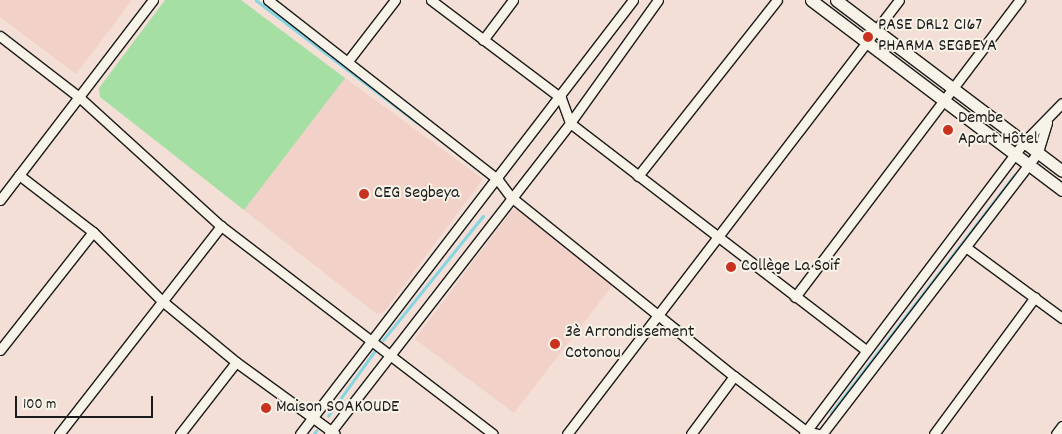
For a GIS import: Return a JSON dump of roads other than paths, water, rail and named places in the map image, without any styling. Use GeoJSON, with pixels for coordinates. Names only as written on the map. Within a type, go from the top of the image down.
{"type":"FeatureCollection","features":[{"type":"Feature","properties":{"kind":"main road"},"geometry":{"type":"LineString","coordinates":[[812,0],[945,98],[1015,155],[1062,190]]}},
{"type":"Feature","properties":{"kind":"main road"},"geometry":{"type":"LineString","coordinates":[[836,0],[1062,171]]}},
{"type":"Feature","properties":{"kind":"street"},"geometry":{"type":"LineString","coordinates":[[0,200],[153,0]]}},
{"type":"Feature","properties":{"kind":"street"},"geometry":{"type":"LineString","coordinates":[[268,0],[498,180],[511,197],[805,432],[820,434],[967,248],[1038,152],[1048,122]]}},
{"type":"Feature","properties":{"kind":"street"},"geometry":{"type":"LineString","coordinates":[[348,62],[395,0]]}},
{"type":"Feature","properties":{"kind":"street"},"geometry":{"type":"LineString","coordinates":[[431,0],[561,98],[570,123],[866,350]]}},
{"type":"Feature","properties":{"kind":"street"},"geometry":{"type":"LineString","coordinates":[[483,40],[513,0]]}},
{"type":"Feature","properties":{"kind":"street"},"geometry":{"type":"LineString","coordinates":[[300,434],[561,98],[633,0]]}},
{"type":"Feature","properties":{"kind":"street"},"geometry":{"type":"LineString","coordinates":[[19,175],[93,232],[161,300],[236,362],[332,433],[390,354],[570,123],[658,0]]}},
{"type":"Feature","properties":{"kind":"street"},"geometry":{"type":"LineString","coordinates":[[638,176],[777,0]]}},
{"type":"Feature","properties":{"kind":"street"},"geometry":{"type":"LineString","coordinates":[[567,434],[899,0]]}},
{"type":"Feature","properties":{"kind":"street"},"geometry":{"type":"LineString","coordinates":[[795,297],[952,87],[1020,0]]}},
{"type":"Feature","properties":{"kind":"street"},"geometry":{"type":"LineString","coordinates":[[0,36],[79,97],[221,226],[493,434]]}},
{"type":"Feature","properties":{"kind":"street"},"geometry":{"type":"LineString","coordinates":[[805,432],[1024,142],[1048,122],[1062,103]]}},
{"type":"Feature","properties":{"kind":"street"},"geometry":{"type":"LineString","coordinates":[[59,434],[161,300],[221,226]]}},
{"type":"Feature","properties":{"kind":"street"},"geometry":{"type":"LineString","coordinates":[[0,350],[93,232]]}},
{"type":"Feature","properties":{"kind":"street"},"geometry":{"type":"LineString","coordinates":[[967,248],[1062,318]]}},
{"type":"Feature","properties":{"kind":"street"},"geometry":{"type":"LineString","coordinates":[[934,434],[1035,297]]}},
{"type":"Feature","properties":{"kind":"street"},"geometry":{"type":"LineString","coordinates":[[180,434],[236,362]]}},
{"type":"Feature","properties":{"kind":"street"},"geometry":{"type":"LineString","coordinates":[[691,434],[734,376]]}},
{"type":"Feature","properties":{"kind":"street"},"geometry":{"type":"LineString","coordinates":[[1056,434],[1062,426]]}},
{"type":"Feature","properties":{"kind":"waterway"},"geometry":{"type":"LineString","coordinates":[[256,0],[418,123]]}},
{"type":"Feature","properties":{"kind":"waterway"},"geometry":{"type":"LineString","coordinates":[[831,413],[1014,175]]}},
{"type":"Feature","properties":{"kind":"waterway"},"geometry":{"type":"LineString","coordinates":[[383,340],[483,216]]}},
{"type":"Feature","properties":{"kind":"waterway"},"geometry":{"type":"LineString","coordinates":[[328,416],[374,352]]}},
{"type":"Feature","properties":{"kind":"place","name":"PASE DRL2 C167 PHARMA SEGBEYA"},"geometry":{"type":"Point","coordinates":[868,37]}},
{"type":"Feature","properties":{"kind":"place","name":"Dembe Apart Hôtel"},"geometry":{"type":"Point","coordinates":[948,130]}},
{"type":"Feature","properties":{"kind":"place","name":"CEG Segbeya"},"geometry":{"type":"Point","coordinates":[364,194]}},
{"type":"Feature","properties":{"kind":"place","name":"Collège La Soif"},"geometry":{"type":"Point","coordinates":[731,267]}},
{"type":"Feature","properties":{"kind":"place","name":"3è Arrondissement Cotonou"},"geometry":{"type":"Point","coordinates":[555,344]}},
{"type":"Feature","properties":{"kind":"place","name":"Maison SOAKOUDE"},"geometry":{"type":"Point","coordinates":[266,408]}}]}
